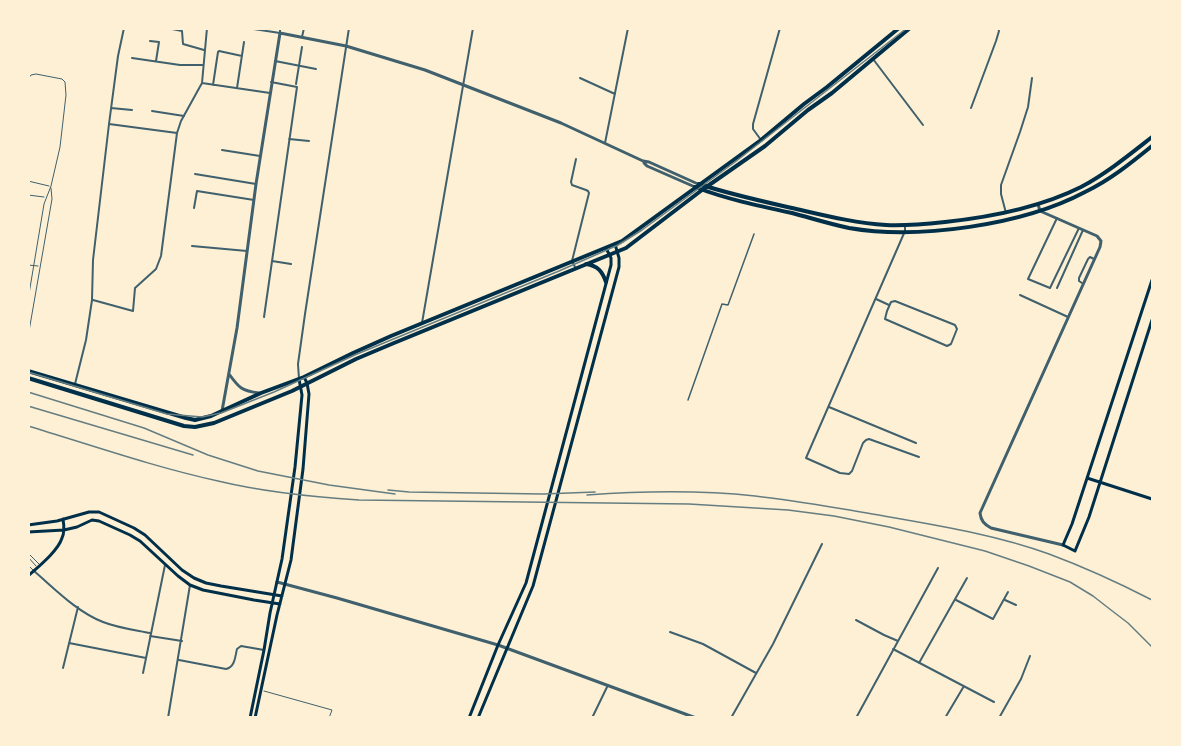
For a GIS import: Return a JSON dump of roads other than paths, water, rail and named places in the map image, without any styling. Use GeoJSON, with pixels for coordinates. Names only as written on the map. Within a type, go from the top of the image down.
{"type":"FeatureCollection","features":[{"type":"Feature","properties":{"kind":"main road"},"geometry":{"type":"LineString","coordinates":[[28,371],[163,412],[195,420],[202,419],[302,378],[422,323],[622,241],[761,140],[899,28]]}},
{"type":"Feature","properties":{"kind":"main road"},"geometry":{"type":"LineString","coordinates":[[28,378],[184,426],[195,427],[214,423],[307,384],[356,359],[609,255],[635,242],[704,188],[765,146],[910,28]]}},
{"type":"Feature","properties":{"kind":"main road"},"geometry":{"type":"LineString","coordinates":[[704,188],[851,221],[905,225],[967,220],[1038,204],[1080,187],[1109,171],[1152,137]]}},
{"type":"Feature","properties":{"kind":"main road"},"geometry":{"type":"LineString","coordinates":[[697,186],[849,228],[887,232],[924,231],[1004,220],[1040,211],[1083,194],[1113,177],[1152,146]]}},
{"type":"Feature","properties":{"kind":"main road"},"geometry":{"type":"LineString","coordinates":[[478,717],[530,594],[537,570],[619,267],[615,244]]}},
{"type":"Feature","properties":{"kind":"main road"},"geometry":{"type":"LineString","coordinates":[[469,717],[520,598],[530,568],[611,265],[611,258],[606,248]]}},
{"type":"Feature","properties":{"kind":"main road"},"geometry":{"type":"LineString","coordinates":[[586,264],[598,268],[606,282]]}},
{"type":"Feature","properties":{"kind":"main road"},"geometry":{"type":"LineString","coordinates":[[1152,280],[1072,524],[1063,545],[1075,551],[1085,529],[1152,320]]}},
{"type":"Feature","properties":{"kind":"main road"},"geometry":{"type":"LineString","coordinates":[[255,717],[291,560],[303,469],[309,394],[307,384],[302,378]]}},
{"type":"Feature","properties":{"kind":"main road"},"geometry":{"type":"LineString","coordinates":[[250,717],[289,516],[302,378]]}},
{"type":"Feature","properties":{"kind":"main road"},"geometry":{"type":"LineString","coordinates":[[1087,478],[1152,499]]}},
{"type":"Feature","properties":{"kind":"main road"},"geometry":{"type":"LineString","coordinates":[[30,525],[89,512],[99,512],[145,535],[182,570],[194,578],[206,583],[282,596]]}},
{"type":"Feature","properties":{"kind":"main road"},"geometry":{"type":"LineString","coordinates":[[28,576],[59,545],[63,538],[63,519]]}},
{"type":"Feature","properties":{"kind":"main road"},"geometry":{"type":"LineString","coordinates":[[28,532],[64,530],[92,520],[99,521],[140,541],[190,585],[202,590],[280,604]]}},
{"type":"Feature","properties":{"kind":"street"},"geometry":{"type":"LineString","coordinates":[[75,384],[86,340],[92,300],[93,260],[109,124],[124,28]]}},
{"type":"Feature","properties":{"kind":"street"},"geometry":{"type":"LineString","coordinates":[[166,28],[182,31],[183,44],[205,50]]}},
{"type":"Feature","properties":{"kind":"street"},"geometry":{"type":"LineString","coordinates":[[92,300],[133,311],[135,288],[156,269],[161,256],[177,133],[202,84],[207,29],[202,28]]}},
{"type":"Feature","properties":{"kind":"street"},"geometry":{"type":"LineString","coordinates":[[247,28],[280,31],[346,46],[425,70],[561,123],[643,161],[647,166],[697,186]]}},
{"type":"Feature","properties":{"kind":"street"},"geometry":{"type":"LineString","coordinates":[[302,37],[304,28]]}},
{"type":"Feature","properties":{"kind":"street"},"geometry":{"type":"LineString","coordinates":[[302,378],[298,364],[349,28]]}},
{"type":"Feature","properties":{"kind":"street"},"geometry":{"type":"LineString","coordinates":[[422,323],[473,28]]}},
{"type":"Feature","properties":{"kind":"street"},"geometry":{"type":"LineString","coordinates":[[605,144],[628,28]]}},
{"type":"Feature","properties":{"kind":"street"},"geometry":{"type":"LineString","coordinates":[[761,140],[753,129],[753,124],[780,28]]}},
{"type":"Feature","properties":{"kind":"street"},"geometry":{"type":"LineString","coordinates":[[971,108],[996,41],[998,28]]}},
{"type":"Feature","properties":{"kind":"street"},"geometry":{"type":"LineString","coordinates":[[222,411],[237,328],[260,156],[280,31]]}},
{"type":"Feature","properties":{"kind":"street"},"geometry":{"type":"LineString","coordinates":[[150,41],[159,42],[156,61]]}},
{"type":"Feature","properties":{"kind":"street"},"geometry":{"type":"LineString","coordinates":[[237,88],[244,42]]}},
{"type":"Feature","properties":{"kind":"street"},"geometry":{"type":"LineString","coordinates":[[296,84],[302,46]]}},
{"type":"Feature","properties":{"kind":"street"},"geometry":{"type":"LineString","coordinates":[[213,85],[219,51],[242,56]]}},
{"type":"Feature","properties":{"kind":"street"},"geometry":{"type":"LineString","coordinates":[[132,58],[180,65],[203,65]]}},
{"type":"Feature","properties":{"kind":"street"},"geometry":{"type":"LineString","coordinates":[[873,59],[923,125]]}},
{"type":"Feature","properties":{"kind":"street"},"geometry":{"type":"LineString","coordinates":[[275,61],[316,69]]}},
{"type":"Feature","properties":{"kind":"street"},"geometry":{"type":"LineString","coordinates":[[580,78],[615,94]]}},
{"type":"Feature","properties":{"kind":"street"},"geometry":{"type":"LineString","coordinates":[[1006,213],[1001,185],[1028,106],[1032,78]]}},
{"type":"Feature","properties":{"kind":"street"},"geometry":{"type":"LineString","coordinates":[[264,317],[297,87],[272,82]]}},
{"type":"Feature","properties":{"kind":"street"},"geometry":{"type":"LineString","coordinates":[[202,84],[270,93]]}},
{"type":"Feature","properties":{"kind":"street"},"geometry":{"type":"LineString","coordinates":[[111,108],[132,110]]}},
{"type":"Feature","properties":{"kind":"street"},"geometry":{"type":"LineString","coordinates":[[152,111],[184,116]]}},
{"type":"Feature","properties":{"kind":"street"},"geometry":{"type":"LineString","coordinates":[[109,124],[177,133]]}},
{"type":"Feature","properties":{"kind":"street"},"geometry":{"type":"LineString","coordinates":[[289,139],[309,141]]}},
{"type":"Feature","properties":{"kind":"street"},"geometry":{"type":"LineString","coordinates":[[222,150],[260,156]]}},
{"type":"Feature","properties":{"kind":"street"},"geometry":{"type":"LineString","coordinates":[[575,268],[572,261],[589,193],[574,186],[571,182],[576,159]]}},
{"type":"Feature","properties":{"kind":"street"},"geometry":{"type":"LineString","coordinates":[[195,174],[256,184]]}},
{"type":"Feature","properties":{"kind":"street"},"geometry":{"type":"LineString","coordinates":[[194,208],[197,191],[254,200]]}},
{"type":"Feature","properties":{"kind":"street"},"geometry":{"type":"LineString","coordinates":[[1038,204],[1040,211],[1097,236],[1101,241],[1100,248],[980,513],[980,518],[991,528],[1063,545]]}},
{"type":"Feature","properties":{"kind":"street"},"geometry":{"type":"LineString","coordinates":[[1057,218],[1028,279],[1050,288],[1081,229]]}},
{"type":"Feature","properties":{"kind":"street"},"geometry":{"type":"LineString","coordinates":[[905,225],[905,231],[806,458],[840,473],[849,474],[863,443],[869,439],[919,457]]}},
{"type":"Feature","properties":{"kind":"street"},"geometry":{"type":"LineString","coordinates":[[1057,288],[1081,229]]}},
{"type":"Feature","properties":{"kind":"street"},"geometry":{"type":"LineString","coordinates":[[688,400],[722,304],[728,305],[754,234]]}},
{"type":"Feature","properties":{"kind":"street"},"geometry":{"type":"LineString","coordinates":[[192,246],[247,250]]}},
{"type":"Feature","properties":{"kind":"street"},"geometry":{"type":"LineString","coordinates":[[272,261],[291,264]]}},
{"type":"Feature","properties":{"kind":"street"},"geometry":{"type":"LineString","coordinates":[[1020,295],[1068,317]]}},
{"type":"Feature","properties":{"kind":"street"},"geometry":{"type":"LineString","coordinates":[[876,299],[889,305]]}},
{"type":"Feature","properties":{"kind":"street"},"geometry":{"type":"LineString","coordinates":[[898,302],[955,326],[957,329],[951,344],[947,346],[885,320],[889,305],[898,302]]}},
{"type":"Feature","properties":{"kind":"street"},"geometry":{"type":"LineString","coordinates":[[228,372],[240,388],[261,393]]}},
{"type":"Feature","properties":{"kind":"street"},"geometry":{"type":"LineString","coordinates":[[829,407],[916,443]]}},
{"type":"Feature","properties":{"kind":"street"},"geometry":{"type":"LineString","coordinates":[[731,717],[772,644],[822,544]]}},
{"type":"Feature","properties":{"kind":"street"},"geometry":{"type":"LineString","coordinates":[[142,673],[165,565]]}},
{"type":"Feature","properties":{"kind":"street"},"geometry":{"type":"LineString","coordinates":[[856,717],[938,568]]}},
{"type":"Feature","properties":{"kind":"street"},"geometry":{"type":"LineString","coordinates":[[34,571],[78,607],[104,622],[182,641]]}},
{"type":"Feature","properties":{"kind":"street"},"geometry":{"type":"LineString","coordinates":[[919,663],[967,578]]}},
{"type":"Feature","properties":{"kind":"street"},"geometry":{"type":"LineString","coordinates":[[277,582],[498,645],[696,717]]}},
{"type":"Feature","properties":{"kind":"street"},"geometry":{"type":"LineString","coordinates":[[168,717],[190,585]]}},
{"type":"Feature","properties":{"kind":"street"},"geometry":{"type":"LineString","coordinates":[[955,599],[993,619],[1008,592]]}},
{"type":"Feature","properties":{"kind":"street"},"geometry":{"type":"LineString","coordinates":[[1004,600],[1016,606]]}},
{"type":"Feature","properties":{"kind":"street"},"geometry":{"type":"LineString","coordinates":[[63,668],[78,607]]}},
{"type":"Feature","properties":{"kind":"street"},"geometry":{"type":"LineString","coordinates":[[856,620],[898,641]]}},
{"type":"Feature","properties":{"kind":"street"},"geometry":{"type":"LineString","coordinates":[[670,632],[703,644],[756,673]]}},
{"type":"Feature","properties":{"kind":"street"},"geometry":{"type":"LineString","coordinates":[[69,643],[146,658]]}},
{"type":"Feature","properties":{"kind":"street"},"geometry":{"type":"LineString","coordinates":[[179,660],[226,669],[233,665],[239,647],[264,650]]}},
{"type":"Feature","properties":{"kind":"street"},"geometry":{"type":"LineString","coordinates":[[893,649],[994,702]]}},
{"type":"Feature","properties":{"kind":"street"},"geometry":{"type":"LineString","coordinates":[[999,717],[1021,679],[1030,656]]}},
{"type":"Feature","properties":{"kind":"street"},"geometry":{"type":"LineString","coordinates":[[592,717],[608,685]]}},
{"type":"Feature","properties":{"kind":"street"},"geometry":{"type":"LineString","coordinates":[[945,717],[964,686]]}},
{"type":"Feature","properties":{"kind":"lane"},"geometry":{"type":"LineString","coordinates":[[28,79],[31,75],[36,74],[62,79],[65,82],[66,95],[60,147],[46,198],[28,300]]}},
{"type":"Feature","properties":{"kind":"lane"},"geometry":{"type":"LineString","coordinates":[[28,182],[51,186]]}},
{"type":"Feature","properties":{"kind":"lane"},"geometry":{"type":"LineString","coordinates":[[28,337],[52,199],[51,186]]}},
{"type":"Feature","properties":{"kind":"lane"},"geometry":{"type":"LineString","coordinates":[[28,195],[52,199]]}},
{"type":"Feature","properties":{"kind":"lane"},"geometry":{"type":"LineString","coordinates":[[28,265],[40,266]]}},
{"type":"Feature","properties":{"kind":"lane"},"geometry":{"type":"LineString","coordinates":[[29,556],[39,566]]}},
{"type":"Feature","properties":{"kind":"lane"},"geometry":{"type":"LineString","coordinates":[[28,565],[34,571]]}},
{"type":"Feature","properties":{"kind":"lane"},"geometry":{"type":"LineString","coordinates":[[261,690],[332,710],[328,717]]}},
{"type":"Feature","properties":{"kind":"railway"},"geometry":{"type":"LineString","coordinates":[[28,372],[167,414],[202,417],[221,413],[618,245],[735,162],[907,28]]}},
{"type":"Feature","properties":{"kind":"railway"},"geometry":{"type":"LineString","coordinates":[[28,392],[144,428],[208,455],[258,471],[329,485],[395,494]]}},
{"type":"Feature","properties":{"kind":"railway"},"geometry":{"type":"LineString","coordinates":[[28,406],[193,455]]}},
{"type":"Feature","properties":{"kind":"railway"},"geometry":{"type":"LineString","coordinates":[[28,426],[194,475],[235,485],[306,496],[359,500],[689,504],[788,510],[834,516],[985,551],[1070,582],[1093,596],[1128,623],[1152,647]]}},
{"type":"Feature","properties":{"kind":"railway"},"geometry":{"type":"LineString","coordinates":[[388,490],[543,494],[595,492]]}},
{"type":"Feature","properties":{"kind":"railway"},"geometry":{"type":"LineString","coordinates":[[587,495],[671,492],[734,494],[936,525],[1005,540],[1049,554],[1152,600]]}}]}
